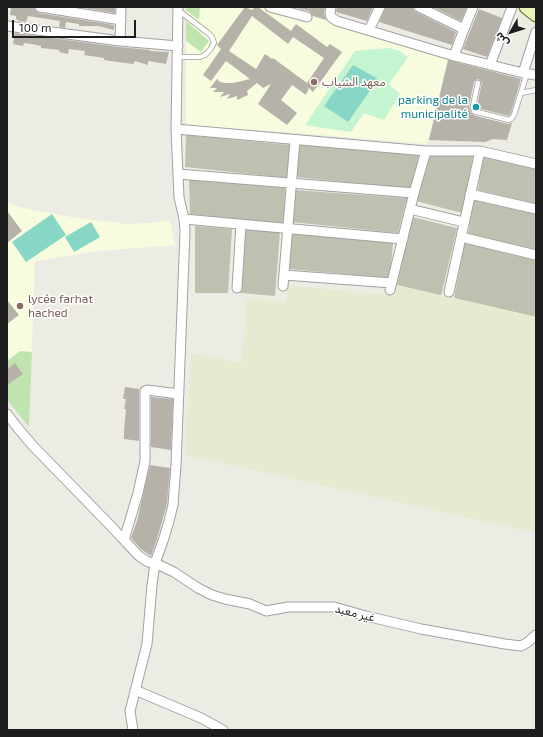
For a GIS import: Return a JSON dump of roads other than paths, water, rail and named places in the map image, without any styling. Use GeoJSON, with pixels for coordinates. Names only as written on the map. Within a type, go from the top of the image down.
{"type":"FeatureCollection","features":[{"type":"Feature","properties":{"kind":"street"},"geometry":{"type":"LineString","coordinates":[[40,7],[121,20]]}},
{"type":"Feature","properties":{"kind":"street"},"geometry":{"type":"LineString","coordinates":[[120,41],[121,7]]}},
{"type":"Feature","properties":{"kind":"street"},"geometry":{"type":"LineString","coordinates":[[270,7],[307,17]]}},
{"type":"Feature","properties":{"kind":"street"},"geometry":{"type":"LineString","coordinates":[[331,7],[330,13],[334,20],[454,56],[529,74],[536,32]]}},
{"type":"Feature","properties":{"kind":"street"},"geometry":{"type":"LineString","coordinates":[[368,30],[380,7]]}},
{"type":"Feature","properties":{"kind":"street"},"geometry":{"type":"LineString","coordinates":[[419,7],[464,29]]}},
{"type":"Feature","properties":{"kind":"street"},"geometry":{"type":"LineString","coordinates":[[454,56],[473,7]]}},
{"type":"Feature","properties":{"kind":"street"},"geometry":{"type":"LineString","coordinates":[[490,65],[512,7]]}},
{"type":"Feature","properties":{"kind":"street"},"geometry":{"type":"LineString","coordinates":[[526,7],[536,15]]}},
{"type":"Feature","properties":{"kind":"street"},"geometry":{"type":"LineString","coordinates":[[133,730],[130,711],[147,644],[155,563],[173,505],[185,230],[180,197],[176,130],[178,9]]}},
{"type":"Feature","properties":{"kind":"street"},"geometry":{"type":"LineString","coordinates":[[7,26],[120,41],[178,46]]}},
{"type":"Feature","properties":{"kind":"street"},"geometry":{"type":"LineString","coordinates":[[176,130],[426,151],[480,151],[536,164]]}},
{"type":"Feature","properties":{"kind":"street"},"geometry":{"type":"LineString","coordinates":[[283,286],[296,140]]}},
{"type":"Feature","properties":{"kind":"street"},"geometry":{"type":"LineString","coordinates":[[284,275],[391,287],[426,151]]}},
{"type":"Feature","properties":{"kind":"street"},"geometry":{"type":"LineString","coordinates":[[449,292],[480,151]]}},
{"type":"Feature","properties":{"kind":"street"},"geometry":{"type":"LineString","coordinates":[[178,174],[414,194]]}},
{"type":"Feature","properties":{"kind":"street"},"geometry":{"type":"LineString","coordinates":[[470,194],[536,209]]}},
{"type":"Feature","properties":{"kind":"street"},"geometry":{"type":"LineString","coordinates":[[410,209],[464,222]]}},
{"type":"Feature","properties":{"kind":"street"},"geometry":{"type":"LineString","coordinates":[[184,219],[403,239]]}},
{"type":"Feature","properties":{"kind":"street"},"geometry":{"type":"LineString","coordinates":[[237,288],[242,224]]}},
{"type":"Feature","properties":{"kind":"street"},"geometry":{"type":"LineString","coordinates":[[461,237],[536,255]]}},
{"type":"Feature","properties":{"kind":"street"},"geometry":{"type":"LineString","coordinates":[[124,540],[138,493],[145,461],[145,391],[179,394]]}},
{"type":"Feature","properties":{"kind":"street","name":"غير معبد"},"geometry":{"type":"LineString","coordinates":[[7,414],[32,446],[144,560],[155,563],[174,572],[198,588],[212,595],[250,604],[266,611],[288,607],[334,607],[421,629],[521,646],[536,635]]}},
{"type":"Feature","properties":{"kind":"street"},"geometry":{"type":"LineString","coordinates":[[135,690],[201,718],[222,730]]}},
{"type":"Feature","properties":{"kind":"lane"},"geometry":{"type":"LineString","coordinates":[[178,9],[208,33],[212,37],[214,43],[210,50],[205,55],[200,57],[178,57]]}},
{"type":"Feature","properties":{"kind":"lane"},"geometry":{"type":"LineString","coordinates":[[478,84],[473,109],[477,112],[506,120],[512,119],[529,74]]}},
{"type":"Feature","properties":{"kind":"lane"},"geometry":{"type":"LineString","coordinates":[[521,93],[536,90]]}},
{"type":"Feature","properties":{"kind":"place","name":"معهد الشياب"},"geometry":{"type":"Point","coordinates":[314,82]}},
{"type":"Feature","properties":{"kind":"place","name":"parking de la municipalité"},"geometry":{"type":"Point","coordinates":[476,107]}},
{"type":"Feature","properties":{"kind":"place","name":"lycée farhat hached"},"geometry":{"type":"Point","coordinates":[20,306]}}]}
